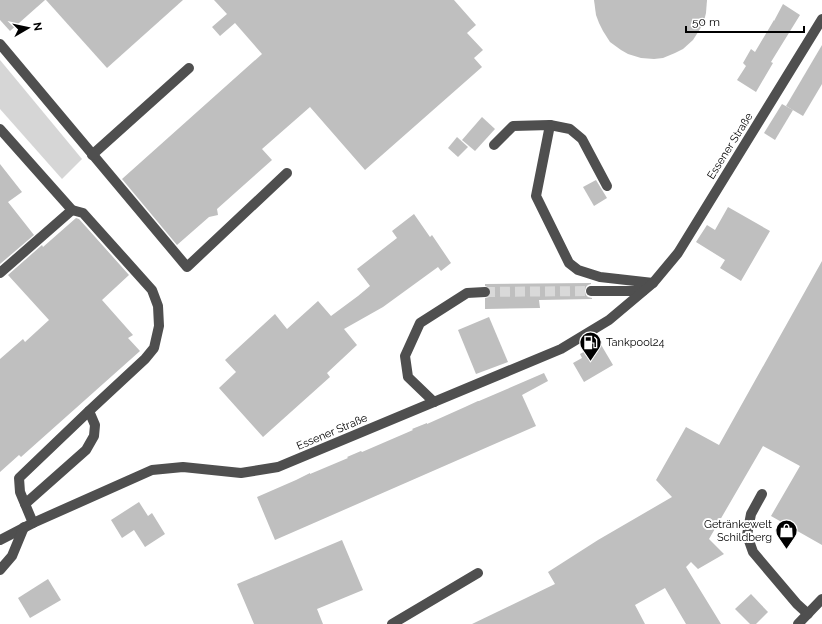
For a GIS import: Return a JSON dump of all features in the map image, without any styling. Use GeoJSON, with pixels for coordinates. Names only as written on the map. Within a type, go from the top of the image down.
{"type":"FeatureCollection","features":[{"type":"Feature","properties":{"kind":"street","name":"Essener Straße"},"geometry":{"type":"LineString","coordinates":[[0,540],[28,525],[152,470],[184,467],[241,473],[278,468],[561,349],[609,320],[653,283],[678,252],[822,19]]}},
{"type":"Feature","properties":{"kind":"street"},"geometry":{"type":"LineString","coordinates":[[0,44],[187,267],[287,173]]}},
{"type":"Feature","properties":{"kind":"street"},"geometry":{"type":"LineString","coordinates":[[92,155],[189,68]]}},
{"type":"Feature","properties":{"kind":"street"},"geometry":{"type":"LineString","coordinates":[[550,125],[536,196],[569,263],[578,270],[600,277],[653,283]]}},
{"type":"Feature","properties":{"kind":"street"},"geometry":{"type":"LineString","coordinates":[[494,145],[513,126],[550,125],[570,129],[582,139],[607,186]]}},
{"type":"Feature","properties":{"kind":"street"},"geometry":{"type":"LineString","coordinates":[[0,129],[72,210],[83,213],[152,290],[158,306],[159,326],[154,348],[145,360],[19,478],[20,492],[28,525],[12,556],[0,570]]}},
{"type":"Feature","properties":{"kind":"street"},"geometry":{"type":"LineString","coordinates":[[0,273],[72,210]]}},
{"type":"Feature","properties":{"kind":"street"},"geometry":{"type":"LineString","coordinates":[[592,291],[643,291]]}},
{"type":"Feature","properties":{"kind":"street"},"geometry":{"type":"LineString","coordinates":[[434,402],[408,377],[404,356],[420,323],[467,293],[485,292]]}},
{"type":"Feature","properties":{"kind":"street"},"geometry":{"type":"LineString","coordinates":[[24,504],[86,450],[94,436],[95,425],[89,411]]}},
{"type":"Feature","properties":{"kind":"street"},"geometry":{"type":"LineString","coordinates":[[762,494],[751,514],[747,536],[753,552],[797,604],[808,614]]}},
{"type":"Feature","properties":{"kind":"street"},"geometry":{"type":"LineString","coordinates":[[392,624],[478,573]]}},
{"type":"Feature","properties":{"kind":"street"},"geometry":{"type":"LineString","coordinates":[[798,624],[822,599]]}},
{"type":"Feature","properties":{"kind":"shaded area"},"geometry":{"type":"Polygon","coordinates":[[[0,60],[82,159],[62,179],[0,109],[0,60]]]}},
{"type":"Feature","properties":{"kind":"building"},"geometry":{"type":"Polygon","coordinates":[[[0,0],[45,0],[10,31],[0,20],[0,0]]]}},
{"type":"Feature","properties":{"kind":"building"},"geometry":{"type":"Polygon","coordinates":[[[46,0],[183,0],[107,68],[46,0]]]}},
{"type":"Feature","properties":{"kind":"building"},"geometry":{"type":"Polygon","coordinates":[[[214,0],[454,0],[476,25],[467,33],[483,50],[474,58],[482,67],[365,170],[310,107],[262,149],[272,160],[217,209],[218,215],[209,217],[177,245],[122,179],[262,54],[235,23],[220,36],[212,27],[227,14],[214,0]]]}},
{"type":"Feature","properties":{"kind":"building"},"geometry":{"type":"Polygon","coordinates":[[[594,0],[707,0],[704,21],[693,40],[683,49],[675,53],[663,58],[654,59],[641,58],[628,54],[610,42],[599,23],[596,15],[594,0]]]}},
{"type":"Feature","properties":{"kind":"building"},"geometry":{"type":"Polygon","coordinates":[[[783,4],[800,15],[771,62],[773,63],[756,92],[737,80],[746,66],[743,63],[751,49],[755,52],[783,4]]]}},
{"type":"Feature","properties":{"kind":"building"},"geometry":{"type":"Polygon","coordinates":[[[822,45],[822,84],[803,116],[786,106],[822,45]]]}},
{"type":"Feature","properties":{"kind":"building"},"geometry":{"type":"Polygon","coordinates":[[[782,104],[793,110],[775,140],[764,133],[782,104]]]}},
{"type":"Feature","properties":{"kind":"building"},"geometry":{"type":"Polygon","coordinates":[[[482,117],[495,129],[475,151],[462,140],[482,117]]]}},
{"type":"Feature","properties":{"kind":"building"},"geometry":{"type":"Polygon","coordinates":[[[457,137],[468,147],[458,157],[448,148],[457,137]]]}},
{"type":"Feature","properties":{"kind":"building"},"geometry":{"type":"Polygon","coordinates":[[[0,164],[22,192],[8,202],[34,235],[0,264],[0,164]]]}},
{"type":"Feature","properties":{"kind":"building"},"geometry":{"type":"Polygon","coordinates":[[[596,180],[607,198],[594,206],[583,187],[596,180]]]}},
{"type":"Feature","properties":{"kind":"building"},"geometry":{"type":"Polygon","coordinates":[[[728,207],[770,231],[741,281],[720,268],[725,260],[696,242],[707,225],[715,230],[728,207]]]}},
{"type":"Feature","properties":{"kind":"building"},"geometry":{"type":"Polygon","coordinates":[[[414,214],[430,237],[432,235],[451,263],[441,271],[438,267],[383,307],[344,329],[357,345],[327,373],[330,377],[263,437],[219,388],[236,372],[225,360],[275,314],[287,329],[318,301],[331,316],[358,296],[370,286],[357,269],[397,238],[392,231],[414,214]]]}},
{"type":"Feature","properties":{"kind":"building"},"geometry":{"type":"Polygon","coordinates":[[[76,218],[79,219],[129,275],[102,300],[133,335],[128,338],[140,351],[21,457],[19,455],[0,472],[0,359],[23,339],[25,342],[49,320],[8,275],[76,218]]]}},
{"type":"Feature","properties":{"kind":"building"},"geometry":{"type":"Polygon","coordinates":[[[822,261],[822,545],[771,516],[800,466],[763,446],[709,539],[724,554],[698,569],[691,562],[686,567],[721,624],[686,624],[665,588],[635,605],[645,624],[472,624],[555,584],[548,572],[598,540],[672,497],[656,480],[686,427],[719,445],[822,261]]]}},
{"type":"Feature","properties":{"kind":"building"},"geometry":{"type":"Polygon","coordinates":[[[591,283],[586,287],[585,291],[586,295],[592,299],[539,300],[540,308],[485,309],[485,298],[489,297],[491,292],[490,288],[485,286],[485,284],[591,283]]]}},
{"type":"Feature","properties":{"kind":"building"},"geometry":{"type":"Polygon","coordinates":[[[489,317],[508,362],[476,374],[458,330],[489,317]]]}},
{"type":"Feature","properties":{"kind":"building"},"geometry":{"type":"Polygon","coordinates":[[[600,343],[613,365],[584,382],[573,363],[582,358],[580,354],[600,343]]]}},
{"type":"Feature","properties":{"kind":"building"},"geometry":{"type":"Polygon","coordinates":[[[544,373],[548,381],[522,395],[536,426],[275,540],[257,497],[544,373]]]}},
{"type":"Feature","properties":{"kind":"building"},"geometry":{"type":"Polygon","coordinates":[[[139,502],[148,516],[152,513],[165,534],[145,547],[134,530],[122,538],[111,520],[139,502]]]}},
{"type":"Feature","properties":{"kind":"building"},"geometry":{"type":"Polygon","coordinates":[[[342,540],[363,590],[317,609],[323,624],[254,624],[237,584],[342,540]]]}},
{"type":"Feature","properties":{"kind":"building"},"geometry":{"type":"Polygon","coordinates":[[[48,579],[61,600],[30,618],[18,598],[48,579]]]}},
{"type":"Feature","properties":{"kind":"building"},"geometry":{"type":"Polygon","coordinates":[[[751,594],[768,612],[756,624],[750,624],[735,609],[751,594]]]}},
{"type":"Feature","properties":{"kind":"tunnel"},"geometry":{"type":"LineString","coordinates":[[485,292],[591,291]]}},
{"type":"Feature","properties":{"kind":"place","name":"Tankpool24"},"geometry":{"type":"Point","coordinates":[590,362]}},
{"type":"Feature","properties":{"kind":"place","name":"Getränkewelt Schildberg"},"geometry":{"type":"Point","coordinates":[787,550]}}]}
